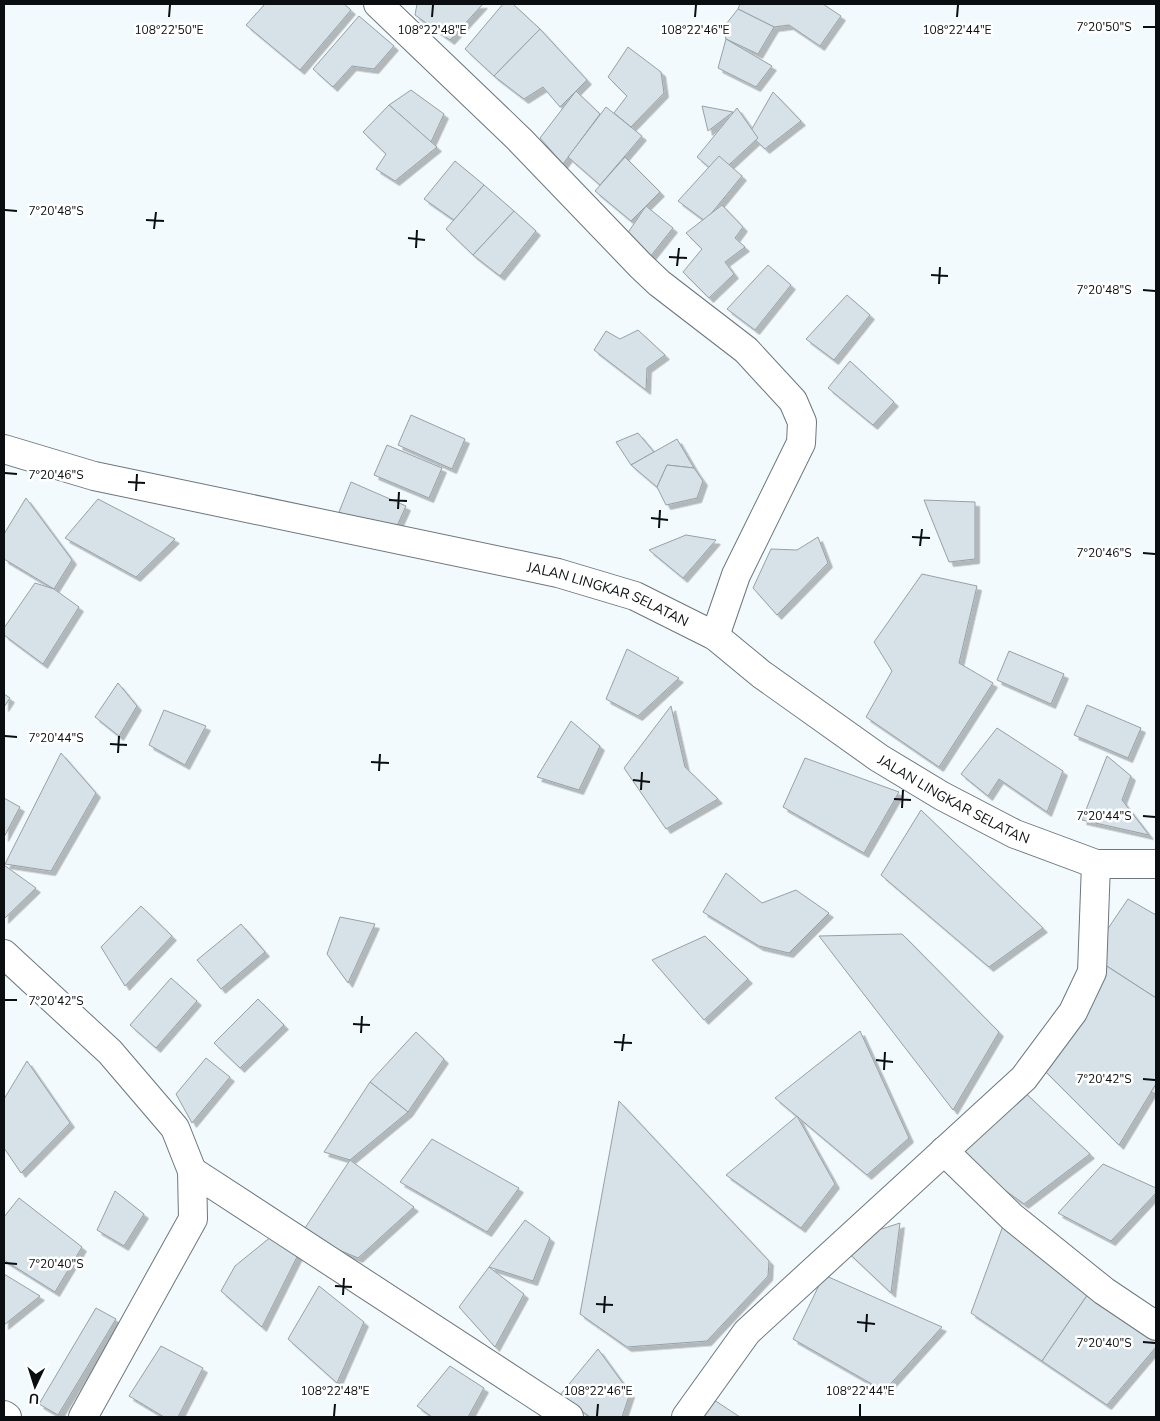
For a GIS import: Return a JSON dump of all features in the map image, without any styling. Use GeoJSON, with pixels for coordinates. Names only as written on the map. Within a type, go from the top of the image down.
{"type":"FeatureCollection","features":[{"type":"Feature","properties":{"kind":"street"},"geometry":{"type":"LineString","coordinates":[[378,4],[520,139],[641,266],[659,283],[746,350],[793,401],[802,422],[801,443],[736,575],[714,636]]}},
{"type":"Feature","properties":{"kind":"street","name":"JALAN LINGKAR SELATAN"},"geometry":{"type":"LineString","coordinates":[[4,449],[94,476],[558,573],[635,596],[714,636],[761,674],[879,758],[934,791],[1015,834],[1096,864],[1156,864]]}},
{"type":"Feature","properties":{"kind":"street"},"geometry":{"type":"LineString","coordinates":[[686,1417],[747,1332],[1024,1078],[1073,1012],[1092,972],[1096,864]]}},
{"type":"Feature","properties":{"kind":"street"},"geometry":{"type":"LineString","coordinates":[[4,954],[110,1052],[175,1128],[192,1171],[193,1219],[84,1417]]}},
{"type":"Feature","properties":{"kind":"street"},"geometry":{"type":"LineString","coordinates":[[944,1151],[1012,1217],[1104,1290],[1156,1326]]}},
{"type":"Feature","properties":{"kind":"street"},"geometry":{"type":"LineString","coordinates":[[192,1171],[569,1417]]}},
{"type":"Feature","properties":{"kind":"building"},"geometry":{"type":"Polygon","coordinates":[[[265,4],[344,4],[351,10],[300,70],[246,25],[265,4]]]}},
{"type":"Feature","properties":{"kind":"building"},"geometry":{"type":"Polygon","coordinates":[[[417,4],[483,4],[450,40],[415,15],[417,4]]]}},
{"type":"Feature","properties":{"kind":"building"},"geometry":{"type":"Polygon","coordinates":[[[503,4],[513,4],[540,29],[494,76],[465,49],[503,4]]]}},
{"type":"Feature","properties":{"kind":"building"},"geometry":{"type":"Polygon","coordinates":[[[740,4],[823,4],[841,16],[820,46],[789,25],[774,27],[738,9],[740,4]]]}},
{"type":"Feature","properties":{"kind":"building"},"geometry":{"type":"Polygon","coordinates":[[[738,9],[774,27],[758,54],[726,39],[723,28],[738,9]]]}},
{"type":"Feature","properties":{"kind":"building"},"geometry":{"type":"Polygon","coordinates":[[[359,16],[394,46],[374,69],[352,66],[333,87],[313,69],[359,16]]]}},
{"type":"Feature","properties":{"kind":"building"},"geometry":{"type":"Polygon","coordinates":[[[540,29],[587,80],[560,107],[543,87],[524,99],[494,76],[540,29]]]}},
{"type":"Feature","properties":{"kind":"building"},"geometry":{"type":"Polygon","coordinates":[[[726,39],[772,66],[756,87],[718,68],[726,39]]]}},
{"type":"Feature","properties":{"kind":"building"},"geometry":{"type":"Polygon","coordinates":[[[628,47],[661,72],[664,93],[631,127],[614,113],[627,96],[608,77],[628,47]]]}},
{"type":"Feature","properties":{"kind":"building"},"geometry":{"type":"Polygon","coordinates":[[[411,90],[444,114],[431,142],[389,105],[411,90]]]}},
{"type":"Feature","properties":{"kind":"building"},"geometry":{"type":"Polygon","coordinates":[[[576,91],[600,114],[563,164],[540,138],[576,91]]]}},
{"type":"Feature","properties":{"kind":"building"},"geometry":{"type":"Polygon","coordinates":[[[773,92],[801,121],[765,149],[749,134],[773,92]]]}},
{"type":"Feature","properties":{"kind":"building"},"geometry":{"type":"Polygon","coordinates":[[[389,105],[437,147],[395,181],[376,169],[386,154],[363,132],[389,105]]]}},
{"type":"Feature","properties":{"kind":"building"},"geometry":{"type":"Polygon","coordinates":[[[702,106],[733,112],[708,131],[702,106]]]}},
{"type":"Feature","properties":{"kind":"building"},"geometry":{"type":"Polygon","coordinates":[[[606,107],[642,136],[600,185],[568,157],[606,107]]]}},
{"type":"Feature","properties":{"kind":"building"},"geometry":{"type":"Polygon","coordinates":[[[737,108],[758,138],[718,175],[697,157],[737,108]]]}},
{"type":"Feature","properties":{"kind":"building"},"geometry":{"type":"Polygon","coordinates":[[[719,156],[742,176],[705,221],[678,201],[719,156]]]}},
{"type":"Feature","properties":{"kind":"building"},"geometry":{"type":"Polygon","coordinates":[[[625,157],[660,192],[631,221],[595,191],[625,157]]]}},
{"type":"Feature","properties":{"kind":"building"},"geometry":{"type":"Polygon","coordinates":[[[455,161],[484,185],[454,220],[424,199],[455,161]]]}},
{"type":"Feature","properties":{"kind":"building"},"geometry":{"type":"Polygon","coordinates":[[[484,185],[514,211],[473,255],[446,229],[484,185]]]}},
{"type":"Feature","properties":{"kind":"building"},"geometry":{"type":"Polygon","coordinates":[[[722,205],[743,227],[735,238],[745,247],[725,262],[734,274],[709,298],[683,272],[702,249],[686,233],[722,205]]]}},
{"type":"Feature","properties":{"kind":"building"},"geometry":{"type":"Polygon","coordinates":[[[646,206],[673,228],[646,262],[627,234],[646,206]]]}},
{"type":"Feature","properties":{"kind":"building"},"geometry":{"type":"Polygon","coordinates":[[[514,211],[536,231],[500,276],[473,255],[514,211]]]}},
{"type":"Feature","properties":{"kind":"building"},"geometry":{"type":"Polygon","coordinates":[[[768,265],[791,285],[755,330],[727,309],[768,265]]]}},
{"type":"Feature","properties":{"kind":"building"},"geometry":{"type":"Polygon","coordinates":[[[847,295],[870,315],[834,360],[806,339],[847,295]]]}},
{"type":"Feature","properties":{"kind":"building"},"geometry":{"type":"Polygon","coordinates":[[[638,330],[665,355],[647,368],[646,390],[594,350],[606,331],[620,339],[638,330]]]}},
{"type":"Feature","properties":{"kind":"building"},"geometry":{"type":"Polygon","coordinates":[[[850,361],[894,402],[873,425],[828,388],[850,361]]]}},
{"type":"Feature","properties":{"kind":"building"},"geometry":{"type":"Polygon","coordinates":[[[411,415],[465,439],[452,469],[398,445],[411,415]]]}},
{"type":"Feature","properties":{"kind":"building"},"geometry":{"type":"Polygon","coordinates":[[[638,433],[654,452],[631,465],[616,442],[638,433]]]}},
{"type":"Feature","properties":{"kind":"building"},"geometry":{"type":"Polygon","coordinates":[[[677,439],[694,468],[667,465],[657,487],[631,465],[677,439]]]}},
{"type":"Feature","properties":{"kind":"building"},"geometry":{"type":"Polygon","coordinates":[[[387,445],[442,468],[429,498],[374,475],[387,445]]]}},
{"type":"Feature","properties":{"kind":"building"},"geometry":{"type":"Polygon","coordinates":[[[667,465],[694,468],[703,481],[697,498],[666,505],[657,487],[667,465]]]}},
{"type":"Feature","properties":{"kind":"building"},"geometry":{"type":"Polygon","coordinates":[[[351,482],[406,506],[393,535],[339,512],[351,482]]]}},
{"type":"Feature","properties":{"kind":"building"},"geometry":{"type":"Polygon","coordinates":[[[26,498],[72,560],[54,589],[4,559],[4,534],[26,498]]]}},
{"type":"Feature","properties":{"kind":"building"},"geometry":{"type":"Polygon","coordinates":[[[98,499],[175,539],[136,577],[65,538],[98,499]]]}},
{"type":"Feature","properties":{"kind":"building"},"geometry":{"type":"Polygon","coordinates":[[[924,500],[975,502],[975,559],[949,562],[924,500]]]}},
{"type":"Feature","properties":{"kind":"building"},"geometry":{"type":"Polygon","coordinates":[[[686,535],[716,540],[683,578],[649,550],[686,535]]]}},
{"type":"Feature","properties":{"kind":"building"},"geometry":{"type":"Polygon","coordinates":[[[818,537],[828,563],[777,615],[753,588],[771,549],[797,550],[818,537]]]}},
{"type":"Feature","properties":{"kind":"building"},"geometry":{"type":"Polygon","coordinates":[[[922,574],[977,586],[959,663],[993,683],[939,767],[866,717],[892,671],[874,642],[922,574]]]}},
{"type":"Feature","properties":{"kind":"building"},"geometry":{"type":"Polygon","coordinates":[[[35,583],[54,589],[79,607],[43,664],[4,635],[4,628],[35,583]]]}},
{"type":"Feature","properties":{"kind":"building"},"geometry":{"type":"Polygon","coordinates":[[[627,649],[679,678],[638,716],[606,699],[627,649]]]}},
{"type":"Feature","properties":{"kind":"building"},"geometry":{"type":"Polygon","coordinates":[[[1009,651],[1064,674],[1051,704],[997,680],[1009,651]]]}},
{"type":"Feature","properties":{"kind":"building"},"geometry":{"type":"Polygon","coordinates":[[[118,683],[137,706],[119,736],[95,717],[118,683]]]}},
{"type":"Feature","properties":{"kind":"building"},"geometry":{"type":"Polygon","coordinates":[[[4,694],[10,698],[4,707],[4,694]]]}},
{"type":"Feature","properties":{"kind":"building"},"geometry":{"type":"Polygon","coordinates":[[[1087,705],[1141,728],[1128,758],[1074,735],[1087,705]]]}},
{"type":"Feature","properties":{"kind":"building"},"geometry":{"type":"Polygon","coordinates":[[[671,706],[685,767],[718,799],[666,829],[624,768],[671,706]]]}},
{"type":"Feature","properties":{"kind":"building"},"geometry":{"type":"Polygon","coordinates":[[[164,710],[206,726],[185,765],[149,745],[164,710]]]}},
{"type":"Feature","properties":{"kind":"building"},"geometry":{"type":"Polygon","coordinates":[[[571,721],[600,746],[579,790],[537,777],[571,721]]]}},
{"type":"Feature","properties":{"kind":"building"},"geometry":{"type":"Polygon","coordinates":[[[997,728],[1063,771],[1047,812],[999,779],[988,796],[961,774],[997,728]]]}},
{"type":"Feature","properties":{"kind":"building"},"geometry":{"type":"Polygon","coordinates":[[[61,753],[96,793],[51,871],[5,864],[61,753]]]}},
{"type":"Feature","properties":{"kind":"building"},"geometry":{"type":"Polygon","coordinates":[[[1107,756],[1131,776],[1122,800],[1149,835],[1082,820],[1107,756]]]}},
{"type":"Feature","properties":{"kind":"building"},"geometry":{"type":"Polygon","coordinates":[[[805,758],[899,792],[864,853],[783,807],[805,758]]]}},
{"type":"Feature","properties":{"kind":"building"},"geometry":{"type":"Polygon","coordinates":[[[4,798],[20,807],[4,837],[4,798]]]}},
{"type":"Feature","properties":{"kind":"building"},"geometry":{"type":"Polygon","coordinates":[[[921,810],[1043,928],[989,967],[881,875],[921,810]]]}},
{"type":"Feature","properties":{"kind":"building"},"geometry":{"type":"Polygon","coordinates":[[[4,865],[36,888],[4,919],[4,865]]]}},
{"type":"Feature","properties":{"kind":"building"},"geometry":{"type":"Polygon","coordinates":[[[726,873],[762,903],[796,890],[829,913],[789,953],[759,946],[703,912],[726,873]]]}},
{"type":"Feature","properties":{"kind":"building"},"geometry":{"type":"Polygon","coordinates":[[[1128,899],[1156,915],[1156,998],[1090,955],[1128,899]]]}},
{"type":"Feature","properties":{"kind":"building"},"geometry":{"type":"Polygon","coordinates":[[[141,906],[172,936],[125,986],[101,947],[141,906]]]}},
{"type":"Feature","properties":{"kind":"building"},"geometry":{"type":"Polygon","coordinates":[[[340,917],[375,924],[348,983],[327,954],[340,917]]]}},
{"type":"Feature","properties":{"kind":"building"},"geometry":{"type":"Polygon","coordinates":[[[241,924],[265,952],[221,989],[197,960],[241,924]]]}},
{"type":"Feature","properties":{"kind":"building"},"geometry":{"type":"Polygon","coordinates":[[[902,934],[999,1032],[953,1110],[819,936],[902,934]]]}},
{"type":"Feature","properties":{"kind":"building"},"geometry":{"type":"Polygon","coordinates":[[[705,936],[748,979],[704,1020],[652,960],[705,936]]]}},
{"type":"Feature","properties":{"kind":"building"},"geometry":{"type":"Polygon","coordinates":[[[1102,963],[1156,998],[1156,1084],[1119,1145],[1033,1059],[1102,963]]]}},
{"type":"Feature","properties":{"kind":"building"},"geometry":{"type":"Polygon","coordinates":[[[171,978],[197,1001],[156,1048],[130,1025],[171,978]]]}},
{"type":"Feature","properties":{"kind":"building"},"geometry":{"type":"Polygon","coordinates":[[[258,999],[284,1025],[240,1068],[214,1043],[258,999]]]}},
{"type":"Feature","properties":{"kind":"building"},"geometry":{"type":"Polygon","coordinates":[[[860,1031],[909,1138],[867,1175],[775,1098],[860,1031]]]}},
{"type":"Feature","properties":{"kind":"building"},"geometry":{"type":"Polygon","coordinates":[[[416,1032],[444,1059],[408,1112],[370,1082],[416,1032]]]}},
{"type":"Feature","properties":{"kind":"building"},"geometry":{"type":"Polygon","coordinates":[[[206,1058],[230,1077],[192,1123],[176,1094],[206,1058]]]}},
{"type":"Feature","properties":{"kind":"building"},"geometry":{"type":"Polygon","coordinates":[[[27,1061],[70,1123],[21,1173],[4,1148],[4,1099],[27,1061]]]}},
{"type":"Feature","properties":{"kind":"building"},"geometry":{"type":"Polygon","coordinates":[[[370,1082],[408,1112],[350,1160],[324,1152],[370,1082]]]}},
{"type":"Feature","properties":{"kind":"building"},"geometry":{"type":"Polygon","coordinates":[[[1156,1084],[1156,1094],[1151,1092],[1156,1084]]]}},
{"type":"Feature","properties":{"kind":"building"},"geometry":{"type":"Polygon","coordinates":[[[1019,1087],[1090,1154],[1024,1204],[952,1152],[1019,1087]]]}},
{"type":"Feature","properties":{"kind":"building"},"geometry":{"type":"Polygon","coordinates":[[[619,1101],[769,1261],[768,1276],[707,1341],[627,1347],[580,1314],[619,1101]]]}},
{"type":"Feature","properties":{"kind":"building"},"geometry":{"type":"Polygon","coordinates":[[[797,1116],[835,1184],[801,1228],[726,1175],[797,1116]]]}},
{"type":"Feature","properties":{"kind":"building"},"geometry":{"type":"Polygon","coordinates":[[[432,1139],[519,1188],[487,1232],[400,1182],[432,1139]]]}},
{"type":"Feature","properties":{"kind":"building"},"geometry":{"type":"Polygon","coordinates":[[[350,1160],[414,1207],[358,1258],[301,1234],[350,1160]]]}},
{"type":"Feature","properties":{"kind":"building"},"geometry":{"type":"Polygon","coordinates":[[[1103,1164],[1156,1188],[1156,1193],[1111,1241],[1058,1213],[1103,1164]]]}},
{"type":"Feature","properties":{"kind":"building"},"geometry":{"type":"Polygon","coordinates":[[[115,1191],[144,1214],[124,1246],[97,1230],[115,1191]]]}},
{"type":"Feature","properties":{"kind":"building"},"geometry":{"type":"Polygon","coordinates":[[[19,1198],[82,1247],[55,1292],[4,1260],[4,1217],[19,1198]]]}},
{"type":"Feature","properties":{"kind":"building"},"geometry":{"type":"Polygon","coordinates":[[[525,1220],[550,1238],[533,1281],[489,1267],[525,1220]]]}},
{"type":"Feature","properties":{"kind":"building"},"geometry":{"type":"Polygon","coordinates":[[[900,1223],[891,1293],[838,1243],[900,1223]]]}},
{"type":"Feature","properties":{"kind":"building"},"geometry":{"type":"Polygon","coordinates":[[[1004,1223],[1097,1281],[1042,1361],[971,1313],[1004,1223]]]}},
{"type":"Feature","properties":{"kind":"building"},"geometry":{"type":"Polygon","coordinates":[[[272,1236],[299,1253],[262,1327],[221,1291],[235,1266],[272,1236]]]}},
{"type":"Feature","properties":{"kind":"building"},"geometry":{"type":"Polygon","coordinates":[[[489,1267],[524,1294],[495,1347],[459,1307],[489,1267]]]}},
{"type":"Feature","properties":{"kind":"building"},"geometry":{"type":"Polygon","coordinates":[[[4,1274],[40,1296],[4,1325],[4,1274]]]}},
{"type":"Feature","properties":{"kind":"building"},"geometry":{"type":"Polygon","coordinates":[[[824,1275],[942,1327],[884,1391],[793,1339],[824,1275]]]}},
{"type":"Feature","properties":{"kind":"building"},"geometry":{"type":"Polygon","coordinates":[[[1097,1281],[1156,1319],[1156,1347],[1107,1405],[1042,1361],[1097,1281]]]}},
{"type":"Feature","properties":{"kind":"building"},"geometry":{"type":"Polygon","coordinates":[[[319,1286],[364,1322],[337,1383],[288,1339],[319,1286]]]}},
{"type":"Feature","properties":{"kind":"building"},"geometry":{"type":"Polygon","coordinates":[[[96,1308],[116,1319],[58,1415],[39,1404],[96,1308]]]}},
{"type":"Feature","properties":{"kind":"building"},"geometry":{"type":"Polygon","coordinates":[[[161,1346],[203,1368],[178,1417],[164,1417],[129,1396],[161,1346]]]}},
{"type":"Feature","properties":{"kind":"building"},"geometry":{"type":"Polygon","coordinates":[[[598,1349],[630,1393],[622,1417],[590,1417],[560,1395],[598,1349]]]}},
{"type":"Feature","properties":{"kind":"building"},"geometry":{"type":"Polygon","coordinates":[[[450,1366],[484,1388],[468,1417],[432,1417],[417,1406],[450,1366]]]}},
{"type":"Feature","properties":{"kind":"building"},"geometry":{"type":"Polygon","coordinates":[[[708,1396],[740,1417],[695,1417],[708,1396]]]}}]}
